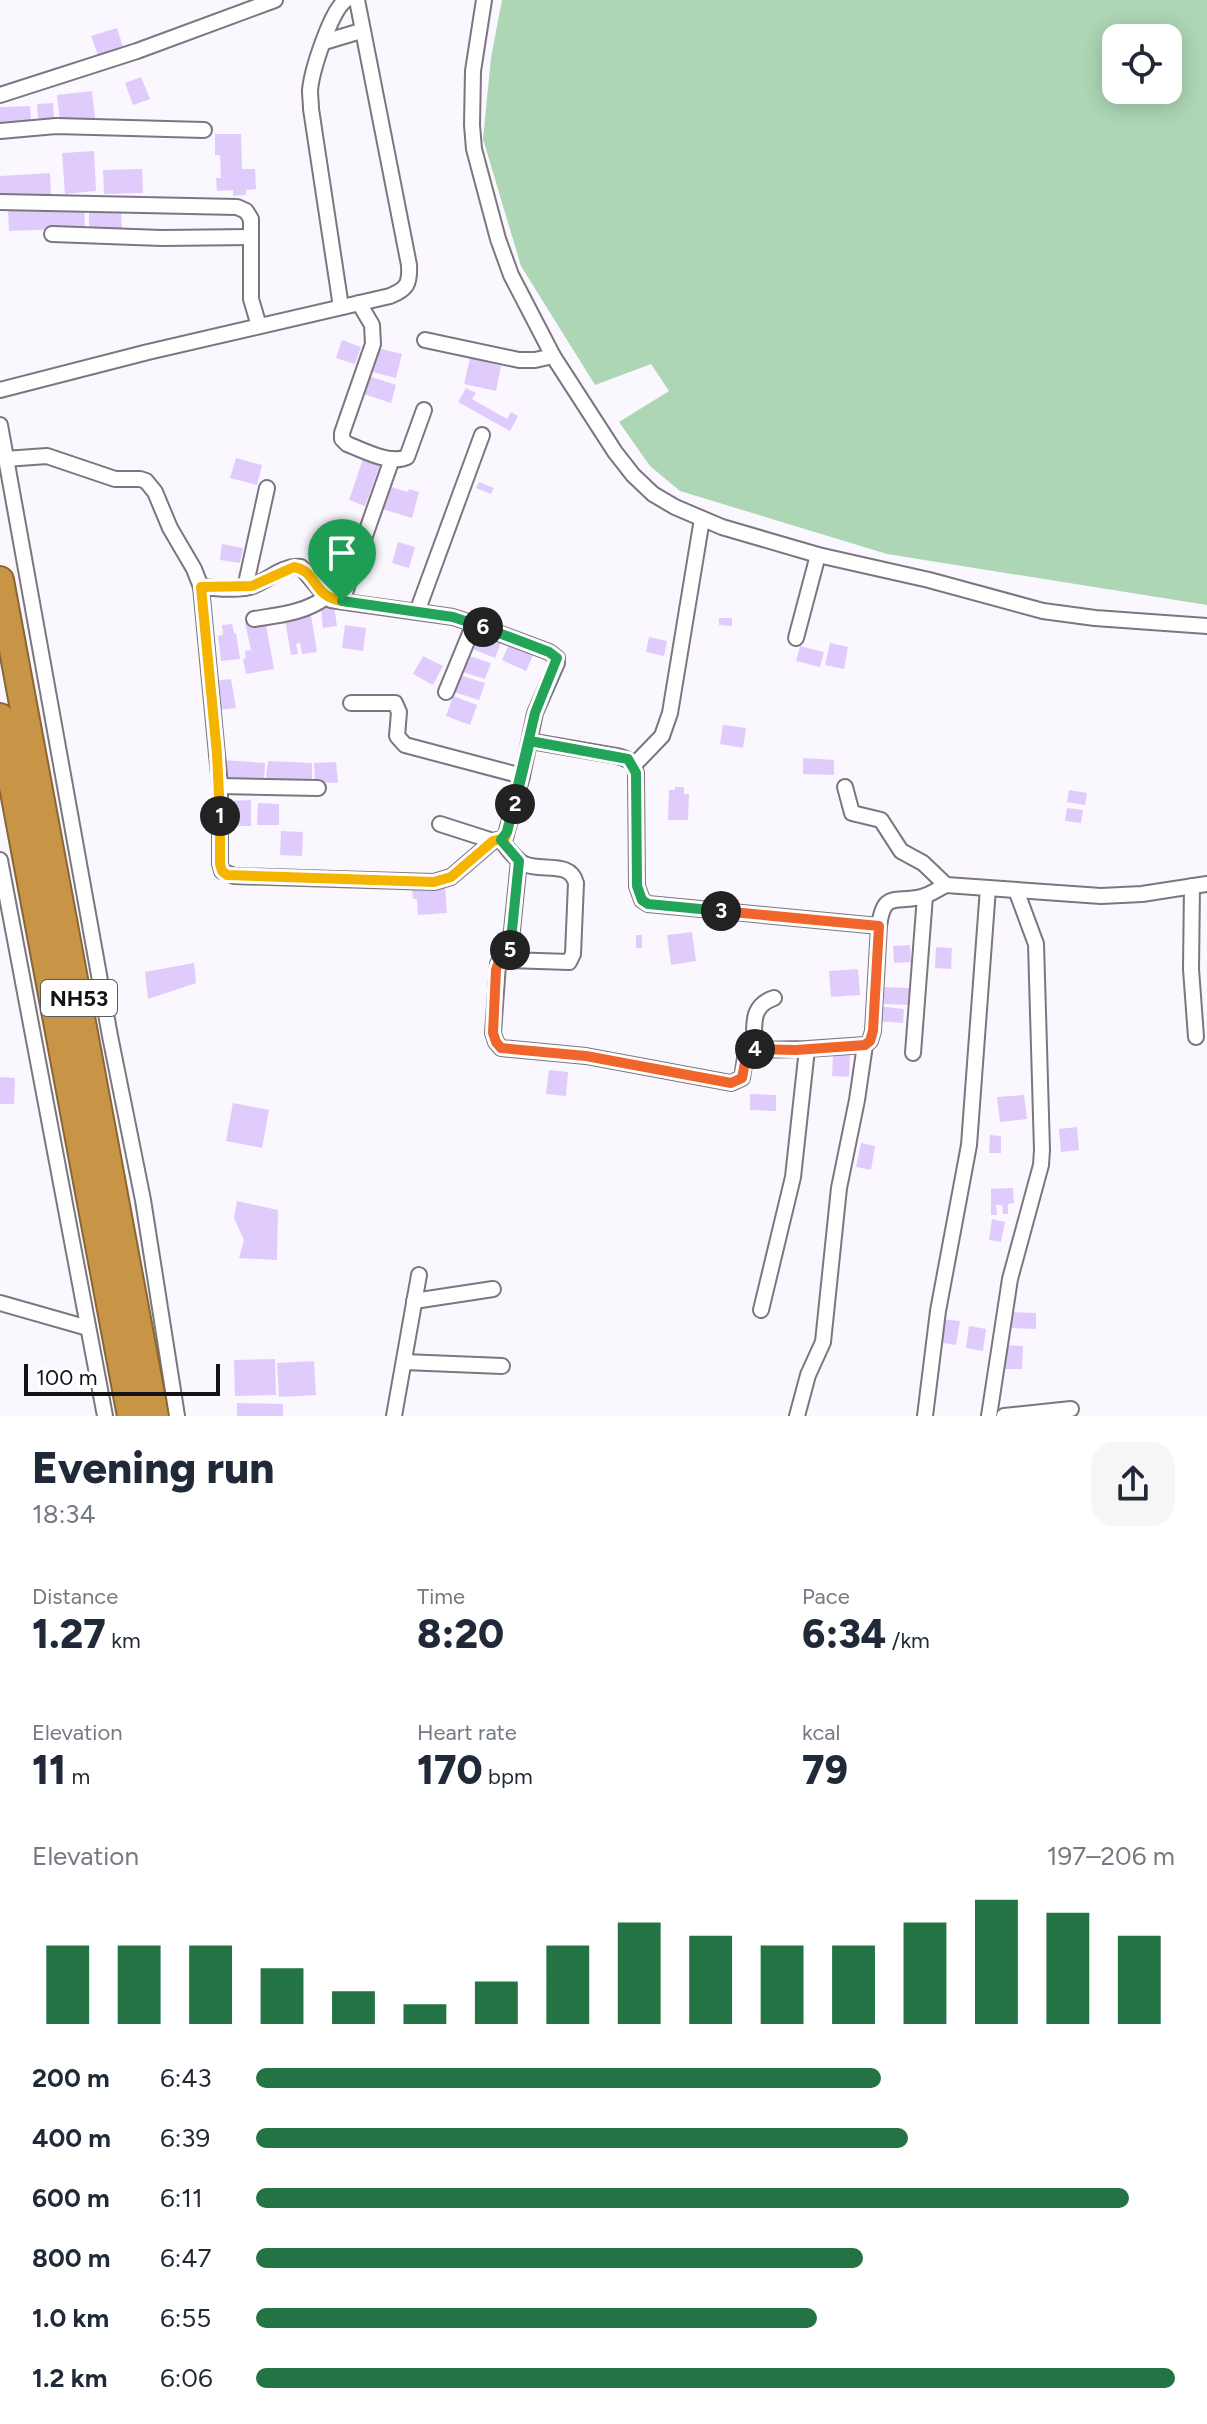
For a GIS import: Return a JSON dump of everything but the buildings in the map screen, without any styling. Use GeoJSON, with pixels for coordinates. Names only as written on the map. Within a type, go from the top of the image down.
{"type":"FeatureCollection","features":[{"type":"Feature","properties":{"kind":"highway","name":"NH53"},"geometry":{"type":"LineString","coordinates":[[0,580],[155,1416]]}},
{"type":"Feature","properties":{"kind":"highway","name":"NH53"},"geometry":{"type":"LineString","coordinates":[[0,717],[131,1416]]}},
{"type":"Feature","properties":{"kind":"street"},"geometry":{"type":"LineString","coordinates":[[0,95],[137,51],[275,0]]}},
{"type":"Feature","properties":{"kind":"street"},"geometry":{"type":"LineString","coordinates":[[341,307],[310,87],[333,18],[346,0]]}},
{"type":"Feature","properties":{"kind":"street"},"geometry":{"type":"LineString","coordinates":[[0,390],[390,296],[404,290],[410,281],[409,265],[357,0]]}},
{"type":"Feature","properties":{"kind":"street"},"geometry":{"type":"LineString","coordinates":[[484,0],[471,98],[474,149],[498,239],[511,275],[553,356],[615,452],[653,494],[702,519],[818,555],[929,580],[1043,611],[1207,626]]}},
{"type":"Feature","properties":{"kind":"street"},"geometry":{"type":"LineString","coordinates":[[324,42],[361,31]]}},
{"type":"Feature","properties":{"kind":"street"},"geometry":{"type":"LineString","coordinates":[[0,131],[56,126],[204,130]]}},
{"type":"Feature","properties":{"kind":"street"},"geometry":{"type":"LineString","coordinates":[[0,202],[237,207],[246,211],[251,219],[251,299],[259,326]]}},
{"type":"Feature","properties":{"kind":"street"},"geometry":{"type":"LineString","coordinates":[[52,234],[251,237]]}},
{"type":"Feature","properties":{"kind":"street"},"geometry":{"type":"LineString","coordinates":[[359,303],[372,325],[373,344],[342,439],[347,444],[402,460],[407,457],[424,410]]}},
{"type":"Feature","properties":{"kind":"street"},"geometry":{"type":"LineString","coordinates":[[425,340],[519,360],[553,356]]}},
{"type":"Feature","properties":{"kind":"street"},"geometry":{"type":"LineString","coordinates":[[0,425],[110,1036],[143,1200],[177,1416]]}},
{"type":"Feature","properties":{"kind":"street"},"geometry":{"type":"LineString","coordinates":[[417,612],[482,435]]}},
{"type":"Feature","properties":{"kind":"street"},"geometry":{"type":"LineString","coordinates":[[5,459],[47,456],[115,479],[146,481],[155,492],[201,587],[220,786],[220,864],[227,875],[434,882],[451,877],[507,832],[535,713],[557,658],[549,652],[453,617],[326,597],[306,571],[294,567],[245,588],[201,587]]}},
{"type":"Feature","properties":{"kind":"street"},"geometry":{"type":"LineString","coordinates":[[342,601],[392,459]]}},
{"type":"Feature","properties":{"kind":"street"},"geometry":{"type":"LineString","coordinates":[[245,588],[267,488]]}},
{"type":"Feature","properties":{"kind":"street"},"geometry":{"type":"LineString","coordinates":[[634,765],[662,736],[670,713],[702,519]]}},
{"type":"Feature","properties":{"kind":"street"},"geometry":{"type":"LineString","coordinates":[[796,638],[818,555]]}},
{"type":"Feature","properties":{"kind":"street"},"geometry":{"type":"LineString","coordinates":[[254,619],[305,609],[326,597]]}},
{"type":"Feature","properties":{"kind":"street"},"geometry":{"type":"LineString","coordinates":[[446,692],[474,624]]}},
{"type":"Feature","properties":{"kind":"street"},"geometry":{"type":"LineString","coordinates":[[351,703],[395,703],[399,712],[397,736],[405,745],[522,776]]}},
{"type":"Feature","properties":{"kind":"street"},"geometry":{"type":"LineString","coordinates":[[530,741],[617,756],[628,759],[634,765],[637,886],[642,900],[648,904],[879,926]]}},
{"type":"Feature","properties":{"kind":"street"},"geometry":{"type":"LineString","coordinates":[[220,786],[318,788]]}},
{"type":"Feature","properties":{"kind":"street"},"geometry":{"type":"LineString","coordinates":[[845,787],[852,813],[881,820],[901,851],[923,863],[946,885]]}},
{"type":"Feature","properties":{"kind":"street"},"geometry":{"type":"LineString","coordinates":[[440,824],[497,841],[519,861],[539,868],[564,869],[574,875],[573,954],[569,962],[509,960],[498,964],[493,1033],[501,1048],[586,1056],[731,1083],[742,1078],[747,1052],[754,1049],[865,1045],[873,1031],[881,909],[898,898],[925,896],[946,885],[1101,896],[1142,894],[1199,885],[1191,969],[1196,1037]]}},
{"type":"Feature","properties":{"kind":"street"},"geometry":{"type":"LineString","coordinates":[[0,860],[105,1416]]}},
{"type":"Feature","properties":{"kind":"street"},"geometry":{"type":"LineString","coordinates":[[509,960],[519,861]]}},
{"type":"Feature","properties":{"kind":"street"},"geometry":{"type":"LineString","coordinates":[[925,1416],[936,1322],[969,1145],[988,888]]}},
{"type":"Feature","properties":{"kind":"street"},"geometry":{"type":"LineString","coordinates":[[989,1416],[1006,1299],[1041,1165],[1042,1150],[1036,944],[1016,890]]}},
{"type":"Feature","properties":{"kind":"street"},"geometry":{"type":"LineString","coordinates":[[913,1053],[925,896]]}},
{"type":"Feature","properties":{"kind":"street"},"geometry":{"type":"LineString","coordinates":[[0,943],[16,945]]}},
{"type":"Feature","properties":{"kind":"street"},"geometry":{"type":"LineString","coordinates":[[754,1049],[758,1006],[774,998]]}},
{"type":"Feature","properties":{"kind":"street"},"geometry":{"type":"LineString","coordinates":[[797,1416],[808,1375],[823,1342],[839,1188],[865,1045]]}},
{"type":"Feature","properties":{"kind":"street"},"geometry":{"type":"LineString","coordinates":[[761,1310],[793,1177],[807,1049]]}},
{"type":"Feature","properties":{"kind":"street"},"geometry":{"type":"LineString","coordinates":[[394,1416],[419,1275]]}},
{"type":"Feature","properties":{"kind":"street"},"geometry":{"type":"LineString","coordinates":[[414,1301],[493,1289]]}},
{"type":"Feature","properties":{"kind":"street"},"geometry":{"type":"LineString","coordinates":[[0,1303],[88,1328]]}},
{"type":"Feature","properties":{"kind":"street"},"geometry":{"type":"LineString","coordinates":[[404,1362],[502,1366]]}},
{"type":"Feature","properties":{"kind":"street"},"geometry":{"type":"LineString","coordinates":[[1004,1416],[1071,1409]]}},
{"type":"Feature","properties":{"kind":"green space"},"geometry":{"type":"Polygon","coordinates":[[[502,0],[1207,0],[1207,605],[887,554],[680,491],[650,466],[619,422],[669,391],[651,364],[595,385],[521,266],[483,139],[491,58],[502,0]]]}},
{"type":"Feature","properties":{"kind":"route"},"geometry":{"type":"LineString","coordinates":[[342,601],[326,597],[301,567],[286,569],[245,588],[201,587],[220,786],[222,871],[234,876],[443,881],[493,841],[505,838],[522,776],[530,741],[617,756],[628,759],[636,773],[637,886],[642,900],[648,904],[879,926],[870,1041],[865,1045],[754,1049],[747,1052],[742,1078],[731,1083],[586,1056],[501,1048],[493,1033],[496,970],[503,960],[509,960],[519,861],[501,840],[505,838],[507,832],[522,776],[535,713],[557,658],[549,652],[453,617],[342,601]]}}]}
